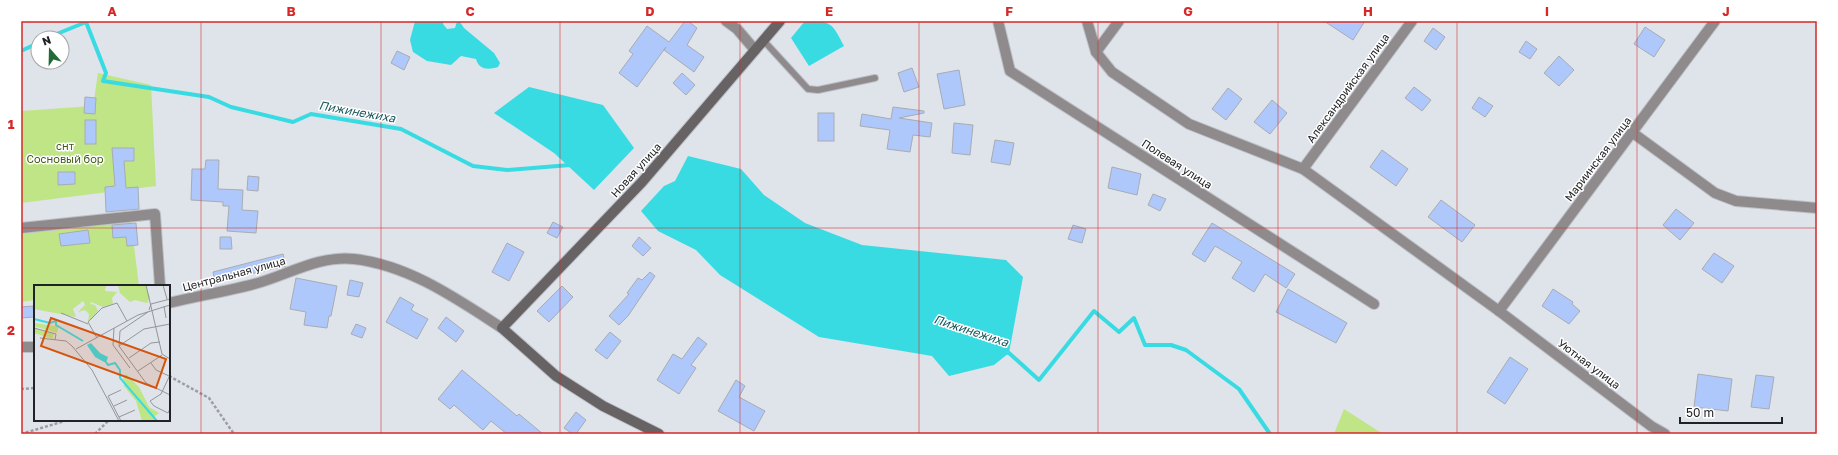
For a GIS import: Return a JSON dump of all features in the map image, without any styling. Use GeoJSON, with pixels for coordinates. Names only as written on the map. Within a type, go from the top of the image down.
{"type":"FeatureCollection","features":[{"type":"Feature","properties":{"kind":"street"},"geometry":{"type":"LineString","coordinates":[[726,21],[748,39],[755,50]]}},
{"type":"Feature","properties":{"kind":"street","name":"Новая улица"},"geometry":{"type":"LineString","coordinates":[[502,328],[642,182],[780,21]]}},
{"type":"Feature","properties":{"kind":"street","name":"Полевая улица"},"geometry":{"type":"LineString","coordinates":[[998,21],[1010,71],[1374,304]]}},
{"type":"Feature","properties":{"kind":"street"},"geometry":{"type":"LineString","coordinates":[[1087,21],[1096,52]]}},
{"type":"Feature","properties":{"kind":"street"},"geometry":{"type":"LineString","coordinates":[[1096,52],[1119,21]]}},
{"type":"Feature","properties":{"kind":"street","name":"Александрийская улица"},"geometry":{"type":"LineString","coordinates":[[1303,170],[1412,21]]}},
{"type":"Feature","properties":{"kind":"street","name":"Мариинская улица"},"geometry":{"type":"LineString","coordinates":[[1499,311],[1716,21]]}},
{"type":"Feature","properties":{"kind":"street","name":"Уютная улица"},"geometry":{"type":"LineString","coordinates":[[1096,52],[1112,72],[1189,124],[1303,170],[1499,311],[1651,426],[1665,434]]}},
{"type":"Feature","properties":{"kind":"street"},"geometry":{"type":"LineString","coordinates":[[1633,133],[1715,193],[1736,201],[1817,208]]}},
{"type":"Feature","properties":{"kind":"street"},"geometry":{"type":"LineString","coordinates":[[21,228],[155,214],[160,285]]}},
{"type":"Feature","properties":{"kind":"street","name":"Центральная улица"},"geometry":{"type":"LineString","coordinates":[[170,303],[257,283],[327,260],[354,259],[389,266],[443,290],[502,328]]}},
{"type":"Feature","properties":{"kind":"street"},"geometry":{"type":"LineString","coordinates":[[502,328],[556,376],[603,406],[659,434]]}},
{"type":"Feature","properties":{"kind":"street"},"geometry":{"type":"LineString","coordinates":[[21,347],[34,347]]}},
{"type":"Feature","properties":{"kind":"lane"},"geometry":{"type":"LineString","coordinates":[[764,41],[808,89],[818,90],[875,78]]}},
{"type":"Feature","properties":{"kind":"path"},"geometry":{"type":"LineString","coordinates":[[170,377],[209,398],[234,434]]}},
{"type":"Feature","properties":{"kind":"path"},"geometry":{"type":"LineString","coordinates":[[21,389],[34,388]]}},
{"type":"Feature","properties":{"kind":"path"},"geometry":{"type":"LineString","coordinates":[[21,434],[65,421]]}},
{"type":"Feature","properties":{"kind":"path"},"geometry":{"type":"LineString","coordinates":[[95,434],[108,421]]}},
{"type":"Feature","properties":{"kind":"green space","name":"снт Сосновый бор"},"geometry":{"type":"Polygon","coordinates":[[[98,73],[151,85],[156,186],[21,203],[21,111],[93,106],[98,73]]]}},
{"type":"Feature","properties":{"kind":"green space"},"geometry":{"type":"Polygon","coordinates":[[[131,222],[139,285],[34,285],[34,300],[21,302],[21,234],[131,222]]]}},
{"type":"Feature","properties":{"kind":"green space"},"geometry":{"type":"Polygon","coordinates":[[[1344,409],[1383,434],[1334,434],[1344,409]]]}},
{"type":"Feature","properties":{"kind":"water"},"geometry":{"type":"Polygon","coordinates":[[[415,21],[444,21],[443,24],[447,29],[455,28],[457,21],[460,22],[464,28],[494,53],[500,63],[498,67],[491,69],[484,68],[477,63],[476,59],[461,56],[451,65],[427,61],[413,52],[410,40],[415,21]]]}},
{"type":"Feature","properties":{"kind":"water"},"geometry":{"type":"Polygon","coordinates":[[[805,21],[821,22],[830,25],[837,32],[844,46],[809,66],[791,38],[805,21]]]}},
{"type":"Feature","properties":{"kind":"water"},"geometry":{"type":"Polygon","coordinates":[[[529,87],[603,105],[634,148],[594,190],[554,153],[494,113],[529,87]]]}},
{"type":"Feature","properties":{"kind":"water"},"geometry":{"type":"Polygon","coordinates":[[[688,156],[741,169],[764,195],[805,223],[862,245],[1006,260],[1023,277],[1009,353],[994,365],[949,376],[932,356],[819,337],[720,275],[696,250],[658,231],[641,211],[664,186],[675,181],[688,156]]]}},
{"type":"Feature","properties":{"kind":"building"},"geometry":{"type":"Polygon","coordinates":[[[685,21],[688,21],[697,28],[687,45],[704,57],[694,72],[664,50],[666,47],[637,87],[619,73],[633,54],[629,51],[647,26],[669,42],[685,21]]]}},
{"type":"Feature","properties":{"kind":"building"},"geometry":{"type":"Polygon","coordinates":[[[1324,21],[1365,21],[1353,40],[1324,21]]]}},
{"type":"Feature","properties":{"kind":"building"},"geometry":{"type":"Polygon","coordinates":[[[1645,27],[1665,40],[1654,57],[1634,44],[1645,27]]]}},
{"type":"Feature","properties":{"kind":"building"},"geometry":{"type":"Polygon","coordinates":[[[1433,28],[1445,37],[1436,50],[1424,41],[1433,28]]]}},
{"type":"Feature","properties":{"kind":"building"},"geometry":{"type":"Polygon","coordinates":[[[1526,41],[1537,49],[1530,59],[1519,52],[1526,41]]]}},
{"type":"Feature","properties":{"kind":"building"},"geometry":{"type":"Polygon","coordinates":[[[397,51],[410,57],[404,70],[391,63],[397,51]]]}},
{"type":"Feature","properties":{"kind":"building"},"geometry":{"type":"Polygon","coordinates":[[[1559,56],[1574,70],[1559,86],[1544,73],[1559,56]]]}},
{"type":"Feature","properties":{"kind":"building"},"geometry":{"type":"Polygon","coordinates":[[[912,68],[919,87],[904,92],[898,73],[912,68]]]}},
{"type":"Feature","properties":{"kind":"building"},"geometry":{"type":"Polygon","coordinates":[[[959,70],[965,105],[944,109],[937,74],[959,70]]]}},
{"type":"Feature","properties":{"kind":"building"},"geometry":{"type":"Polygon","coordinates":[[[682,73],[695,85],[686,95],[673,83],[682,73]]]}},
{"type":"Feature","properties":{"kind":"building"},"geometry":{"type":"Polygon","coordinates":[[[1414,87],[1431,100],[1422,111],[1405,98],[1414,87]]]}},
{"type":"Feature","properties":{"kind":"building"},"geometry":{"type":"Polygon","coordinates":[[[1228,88],[1242,99],[1226,120],[1212,109],[1228,88]]]}},
{"type":"Feature","properties":{"kind":"building"},"geometry":{"type":"Polygon","coordinates":[[[85,97],[96,98],[95,114],[84,113],[85,97]]]}},
{"type":"Feature","properties":{"kind":"building"},"geometry":{"type":"Polygon","coordinates":[[[1479,97],[1493,106],[1485,117],[1472,108],[1479,97]]]}},
{"type":"Feature","properties":{"kind":"building"},"geometry":{"type":"Polygon","coordinates":[[[1272,100],[1287,113],[1270,134],[1254,122],[1272,100]]]}},
{"type":"Feature","properties":{"kind":"building"},"geometry":{"type":"Polygon","coordinates":[[[893,107],[924,111],[924,113],[899,118],[932,123],[930,137],[913,135],[910,152],[887,149],[890,130],[860,126],[862,114],[891,119],[893,107]]]}},
{"type":"Feature","properties":{"kind":"building"},"geometry":{"type":"Polygon","coordinates":[[[818,113],[834,113],[834,141],[818,141],[818,113]]]}},
{"type":"Feature","properties":{"kind":"building"},"geometry":{"type":"Polygon","coordinates":[[[85,120],[96,120],[96,144],[85,144],[85,120]]]}},
{"type":"Feature","properties":{"kind":"building"},"geometry":{"type":"Polygon","coordinates":[[[954,123],[973,125],[970,155],[952,153],[954,123]]]}},
{"type":"Feature","properties":{"kind":"building"},"geometry":{"type":"Polygon","coordinates":[[[995,140],[1014,143],[1010,165],[991,162],[995,140]]]}},
{"type":"Feature","properties":{"kind":"building"},"geometry":{"type":"Polygon","coordinates":[[[112,148],[134,148],[134,161],[124,161],[126,188],[138,187],[139,209],[106,212],[105,187],[115,186],[112,148]]]}},
{"type":"Feature","properties":{"kind":"building"},"geometry":{"type":"Polygon","coordinates":[[[1382,150],[1408,169],[1396,186],[1370,167],[1382,150]]]}},
{"type":"Feature","properties":{"kind":"building"},"geometry":{"type":"Polygon","coordinates":[[[206,160],[219,160],[218,189],[243,190],[242,210],[258,211],[256,233],[227,231],[229,206],[223,206],[223,202],[191,200],[192,169],[205,169],[206,160]]]}},
{"type":"Feature","properties":{"kind":"building"},"geometry":{"type":"Polygon","coordinates":[[[1112,167],[1141,174],[1137,195],[1108,188],[1112,167]]]}},
{"type":"Feature","properties":{"kind":"building"},"geometry":{"type":"Polygon","coordinates":[[[58,172],[75,172],[75,184],[58,185],[58,172]]]}},
{"type":"Feature","properties":{"kind":"building"},"geometry":{"type":"Polygon","coordinates":[[[248,176],[259,177],[258,191],[247,190],[248,176]]]}},
{"type":"Feature","properties":{"kind":"building"},"geometry":{"type":"Polygon","coordinates":[[[1153,194],[1166,199],[1160,211],[1148,205],[1153,194]]]}},
{"type":"Feature","properties":{"kind":"building"},"geometry":{"type":"Polygon","coordinates":[[[1441,200],[1475,225],[1462,242],[1428,217],[1441,200]]]}},
{"type":"Feature","properties":{"kind":"building"},"geometry":{"type":"Polygon","coordinates":[[[1676,209],[1694,223],[1680,240],[1663,225],[1676,209]]]}},
{"type":"Feature","properties":{"kind":"building"},"geometry":{"type":"Polygon","coordinates":[[[553,222],[563,227],[557,238],[547,233],[553,222]]]}},
{"type":"Feature","properties":{"kind":"building"},"geometry":{"type":"Polygon","coordinates":[[[136,223],[138,245],[127,246],[126,237],[113,238],[112,225],[136,223]]]}},
{"type":"Feature","properties":{"kind":"building"},"geometry":{"type":"Polygon","coordinates":[[[1212,223],[1295,274],[1286,288],[1265,274],[1254,292],[1232,278],[1242,262],[1215,246],[1205,262],[1192,254],[1212,223]]]}},
{"type":"Feature","properties":{"kind":"building"},"geometry":{"type":"Polygon","coordinates":[[[1073,225],[1086,229],[1082,243],[1068,239],[1073,225]]]}},
{"type":"Feature","properties":{"kind":"building"},"geometry":{"type":"Polygon","coordinates":[[[88,230],[90,243],[61,246],[59,234],[88,230]]]}},
{"type":"Feature","properties":{"kind":"building"},"geometry":{"type":"Polygon","coordinates":[[[220,237],[231,237],[232,249],[220,249],[220,237]]]}},
{"type":"Feature","properties":{"kind":"building"},"geometry":{"type":"Polygon","coordinates":[[[639,237],[651,248],[643,256],[632,246],[639,237]]]}},
{"type":"Feature","properties":{"kind":"building"},"geometry":{"type":"Polygon","coordinates":[[[507,243],[524,252],[509,281],[492,272],[507,243]]]}},
{"type":"Feature","properties":{"kind":"building"},"geometry":{"type":"Polygon","coordinates":[[[1714,253],[1734,266],[1722,283],[1702,269],[1714,253]]]}},
{"type":"Feature","properties":{"kind":"building"},"geometry":{"type":"Polygon","coordinates":[[[283,254],[286,266],[215,282],[213,272],[283,254]]]}},
{"type":"Feature","properties":{"kind":"building"},"geometry":{"type":"Polygon","coordinates":[[[650,272],[655,276],[628,316],[619,325],[609,316],[629,294],[627,293],[638,278],[642,280],[650,272]]]}},
{"type":"Feature","properties":{"kind":"building"},"geometry":{"type":"Polygon","coordinates":[[[296,278],[337,286],[327,328],[304,325],[306,312],[290,309],[296,278]]]}},
{"type":"Feature","properties":{"kind":"building"},"geometry":{"type":"Polygon","coordinates":[[[350,280],[363,283],[359,297],[347,295],[350,280]]]}},
{"type":"Feature","properties":{"kind":"building"},"geometry":{"type":"Polygon","coordinates":[[[562,286],[573,297],[549,322],[537,311],[562,286]]]}},
{"type":"Feature","properties":{"kind":"building"},"geometry":{"type":"Polygon","coordinates":[[[1288,289],[1347,323],[1336,343],[1276,312],[1288,289]]]}},
{"type":"Feature","properties":{"kind":"building"},"geometry":{"type":"Polygon","coordinates":[[[1553,289],[1573,302],[1572,304],[1580,311],[1569,324],[1542,306],[1553,289]]]}},
{"type":"Feature","properties":{"kind":"building"},"geometry":{"type":"Polygon","coordinates":[[[400,297],[414,305],[411,310],[428,319],[417,339],[386,322],[400,297]]]}},
{"type":"Feature","properties":{"kind":"building"},"geometry":{"type":"Polygon","coordinates":[[[33,306],[34,317],[21,318],[21,307],[33,306]]]}},
{"type":"Feature","properties":{"kind":"building"},"geometry":{"type":"Polygon","coordinates":[[[446,317],[464,331],[456,342],[438,328],[446,317]]]}},
{"type":"Feature","properties":{"kind":"building"},"geometry":{"type":"Polygon","coordinates":[[[356,324],[366,328],[362,338],[351,334],[356,324]]]}},
{"type":"Feature","properties":{"kind":"building"},"geometry":{"type":"Polygon","coordinates":[[[610,332],[621,341],[607,359],[595,350],[610,332]]]}},
{"type":"Feature","properties":{"kind":"building"},"geometry":{"type":"Polygon","coordinates":[[[698,337],[707,344],[691,365],[696,368],[679,394],[657,380],[673,354],[682,359],[698,337]]]}},
{"type":"Feature","properties":{"kind":"building"},"geometry":{"type":"Polygon","coordinates":[[[1510,357],[1528,369],[1505,404],[1487,392],[1510,357]]]}},
{"type":"Feature","properties":{"kind":"building"},"geometry":{"type":"Polygon","coordinates":[[[462,370],[517,416],[519,414],[543,434],[507,434],[491,421],[483,430],[454,405],[450,409],[438,399],[462,370]]]}},
{"type":"Feature","properties":{"kind":"building"},"geometry":{"type":"Polygon","coordinates":[[[1698,374],[1732,379],[1728,411],[1694,407],[1698,374]]]}},
{"type":"Feature","properties":{"kind":"building"},"geometry":{"type":"Polygon","coordinates":[[[1756,375],[1774,377],[1769,409],[1751,407],[1756,375]]]}},
{"type":"Feature","properties":{"kind":"building"},"geometry":{"type":"Polygon","coordinates":[[[736,380],[745,386],[739,397],[765,411],[754,431],[718,411],[736,380]]]}},
{"type":"Feature","properties":{"kind":"building"},"geometry":{"type":"Polygon","coordinates":[[[576,412],[586,420],[576,434],[573,434],[564,428],[576,412]]]}},
{"type":"Feature","properties":{"kind":"waterway","name":"Пижинежиха"},"geometry":{"type":"LineString","coordinates":[[66,30],[86,22],[106,73],[103,81],[209,97],[231,107],[293,122],[311,114],[401,129],[473,166],[507,170],[570,165]]}},
{"type":"Feature","properties":{"kind":"waterway","name":"Пижинежиха"},"geometry":{"type":"LineString","coordinates":[[21,51],[30,47]]}},
{"type":"Feature","properties":{"kind":"waterway","name":"Пижинежиха"},"geometry":{"type":"LineString","coordinates":[[1004,352],[1009,353],[1039,380],[1094,311],[1119,332],[1134,318],[1145,345],[1171,345],[1186,350],[1239,389],[1270,434]]}}]}
